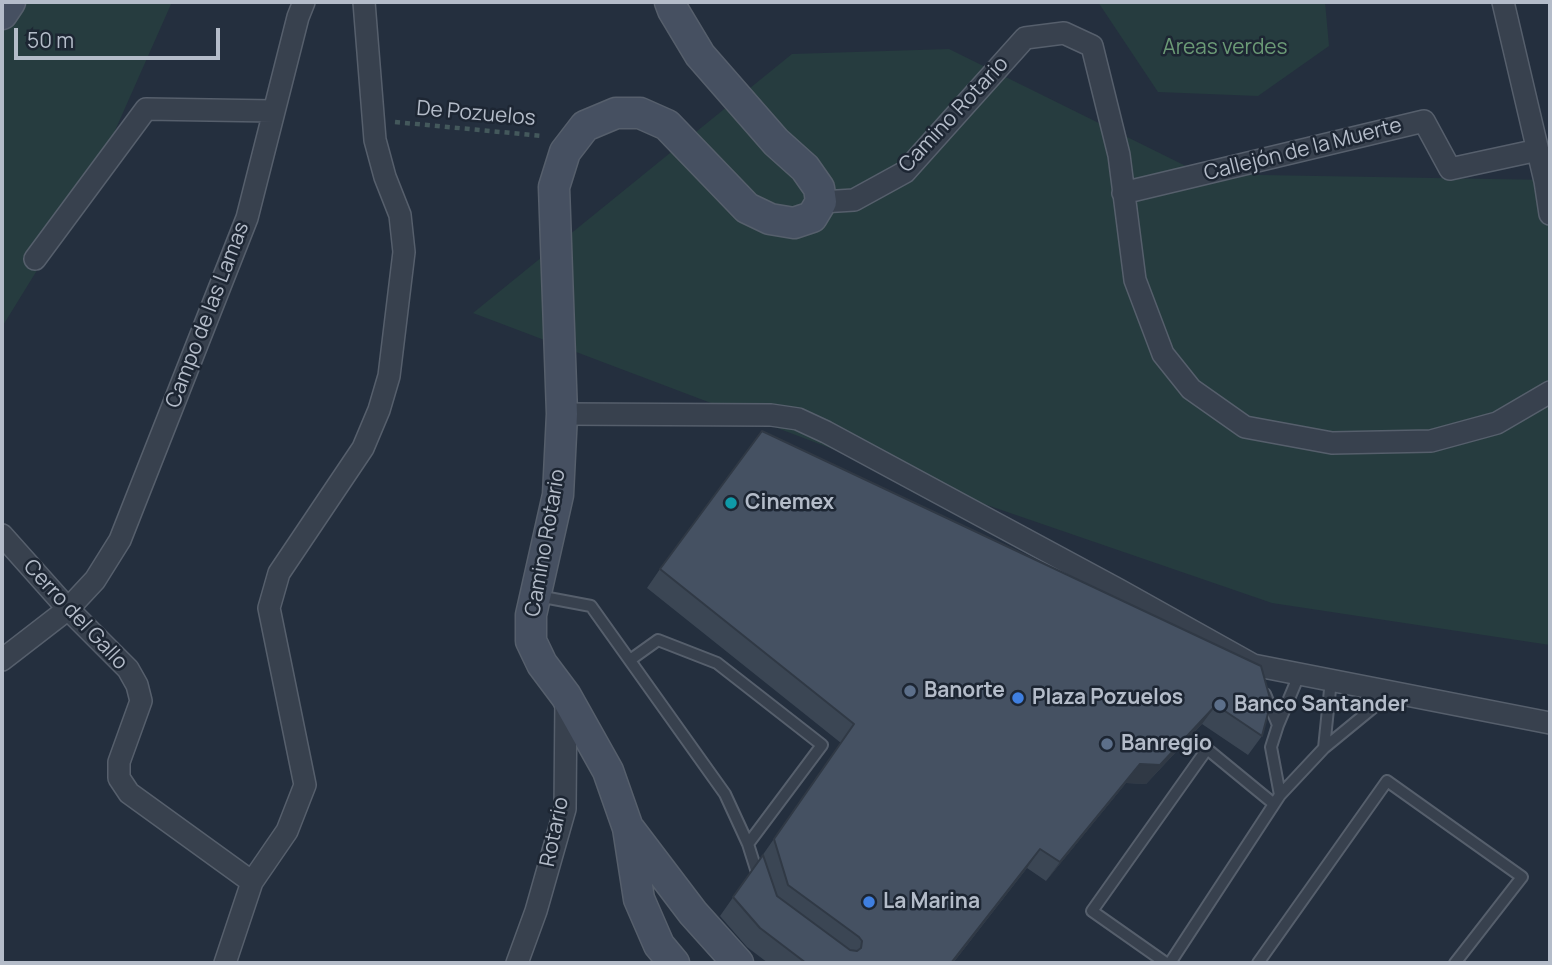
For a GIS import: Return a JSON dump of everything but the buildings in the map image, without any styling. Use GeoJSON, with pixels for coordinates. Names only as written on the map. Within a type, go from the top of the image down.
{"type":"FeatureCollection","features":[{"type":"Feature","properties":{"kind":"street"},"geometry":{"type":"LineString","coordinates":[[2,13],[10,2]]}},
{"type":"Feature","properties":{"kind":"street","name":"Campo de las Lamas"},"geometry":{"type":"LineString","coordinates":[[2,660],[68,609],[95,580],[120,540],[247,218],[304,2]]}},
{"type":"Feature","properties":{"kind":"street"},"geometry":{"type":"LineString","coordinates":[[225,963],[252,882],[287,831],[305,785],[269,608],[279,573],[363,448],[379,410],[389,376],[404,252],[400,215],[385,177],[375,140],[365,2]]}},
{"type":"Feature","properties":{"kind":"street"},"geometry":{"type":"LineString","coordinates":[[670,2],[700,55],[776,142],[812,178],[820,188],[821,202]]}},
{"type":"Feature","properties":{"kind":"street"},"geometry":{"type":"LineString","coordinates":[[1503,2],[1538,150],[1550,214]]}},
{"type":"Feature","properties":{"kind":"street","name":"Camino Rotario"},"geometry":{"type":"LineString","coordinates":[[628,828],[608,771],[531,641],[531,615],[558,495],[562,414],[554,187],[565,152],[585,126],[616,113],[640,113],[667,125],[747,208],[770,219],[794,223],[812,217],[821,202],[854,200],[905,172],[1025,38],[1063,33],[1092,46],[1119,155],[1135,279],[1163,354],[1191,389],[1245,427],[1332,443],[1431,441],[1497,423],[1550,392]]}},
{"type":"Feature","properties":{"kind":"street"},"geometry":{"type":"LineString","coordinates":[[35,259],[146,109],[274,110]]}},
{"type":"Feature","properties":{"kind":"street","name":"Callejón de la Muerte"},"geometry":{"type":"LineString","coordinates":[[1123,193],[1424,121],[1450,169],[1538,150]]}},
{"type":"Feature","properties":{"kind":"street"},"geometry":{"type":"LineString","coordinates":[[562,414],[771,415],[798,419],[1119,590],[1253,665],[1550,723]]}},
{"type":"Feature","properties":{"kind":"street","name":"Cerro del Gallo"},"geometry":{"type":"LineString","coordinates":[[2,536],[68,609],[128,669],[137,685],[141,701],[120,762],[119,778],[128,793],[252,882]]}},
{"type":"Feature","properties":{"kind":"street","name":"Rotario"},"geometry":{"type":"LineString","coordinates":[[517,963],[536,911],[565,809],[566,696]]}},
{"type":"Feature","properties":{"kind":"street"},"geometry":{"type":"LineString","coordinates":[[628,828],[639,899],[662,957]]}},
{"type":"Feature","properties":{"kind":"street"},"geometry":{"type":"LineString","coordinates":[[628,828],[693,913],[738,963]]}},
{"type":"Feature","properties":{"kind":"lane"},"geometry":{"type":"LineString","coordinates":[[536,595],[591,606],[725,794],[748,844],[764,896]]}},
{"type":"Feature","properties":{"kind":"lane"},"geometry":{"type":"LineString","coordinates":[[630,660],[658,640],[718,663],[822,745],[748,844]]}},
{"type":"Feature","properties":{"kind":"lane"},"geometry":{"type":"LineString","coordinates":[[1253,665],[1278,725]]}},
{"type":"Feature","properties":{"kind":"lane"},"geometry":{"type":"LineString","coordinates":[[1277,799],[1271,747],[1299,674]]}},
{"type":"Feature","properties":{"kind":"lane"},"geometry":{"type":"LineString","coordinates":[[1324,748],[1331,680]]}},
{"type":"Feature","properties":{"kind":"lane"},"geometry":{"type":"LineString","coordinates":[[1277,799],[1207,749],[1092,911],[1168,963],[1277,799],[1324,748],[1393,691]]}},
{"type":"Feature","properties":{"kind":"lane"},"geometry":{"type":"LineString","coordinates":[[1258,963],[1387,781],[1522,877],[1455,963]]}},
{"type":"Feature","properties":{"kind":"path","name":"De Pozuelos"},"geometry":{"type":"LineString","coordinates":[[373,120],[575,139]]}},
{"type":"Feature","properties":{"kind":"green space"},"geometry":{"type":"Polygon","coordinates":[[[2,2],[172,2],[94,178],[2,327],[2,2]]]}},
{"type":"Feature","properties":{"kind":"green space","name":"Areas verdes"},"geometry":{"type":"Polygon","coordinates":[[[1098,2],[1325,2],[1329,46],[1258,96],[1158,92],[1098,2]]]}},
{"type":"Feature","properties":{"kind":"green space"},"geometry":{"type":"Polygon","coordinates":[[[949,49],[1202,174],[1550,180],[1550,645],[1272,603],[920,482],[473,313],[792,54],[949,49]]]}},
{"type":"Feature","properties":{"kind":"place","name":"Cinemex"},"geometry":{"type":"Point","coordinates":[731,503]}},
{"type":"Feature","properties":{"kind":"place","name":"Banorte"},"geometry":{"type":"Point","coordinates":[910,691]}},
{"type":"Feature","properties":{"kind":"place","name":"Plaza Pozuelos"},"geometry":{"type":"Point","coordinates":[1018,698]}},
{"type":"Feature","properties":{"kind":"place","name":"Banco Santander"},"geometry":{"type":"Point","coordinates":[1220,705]}},
{"type":"Feature","properties":{"kind":"place","name":"Banregio"},"geometry":{"type":"Point","coordinates":[1107,744]}},
{"type":"Feature","properties":{"kind":"place","name":"La Marina"},"geometry":{"type":"Point","coordinates":[869,902]}}]}
